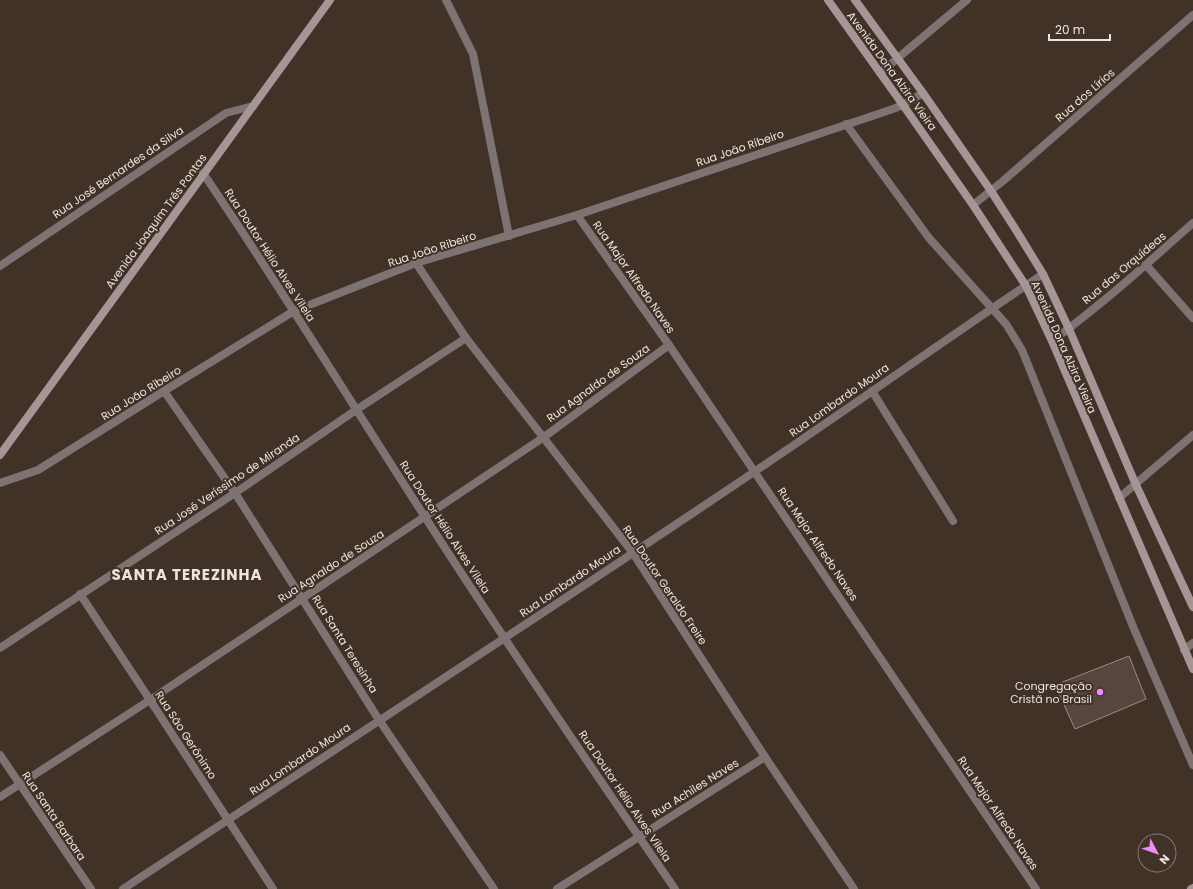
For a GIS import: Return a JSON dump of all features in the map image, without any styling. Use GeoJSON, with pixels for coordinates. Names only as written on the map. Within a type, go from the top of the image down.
{"type":"FeatureCollection","features":[{"type":"Feature","properties":{"kind":"street","name":"Avenida Joaquim Três Pontas"},"geometry":{"type":"LineString","coordinates":[[0,455],[330,0]]}},
{"type":"Feature","properties":{"kind":"street"},"geometry":{"type":"LineString","coordinates":[[446,0],[473,54],[509,236]]}},
{"type":"Feature","properties":{"kind":"street","name":"Avenida Dona Alzira Vieira"},"geometry":{"type":"LineString","coordinates":[[828,0],[903,105],[1026,286],[1052,342],[1193,670]]}},
{"type":"Feature","properties":{"kind":"street","name":"Avenida Dona Alzira Vieira"},"geometry":{"type":"LineString","coordinates":[[855,0],[991,191],[1043,274],[1069,329],[1136,485],[1193,607]]}},
{"type":"Feature","properties":{"kind":"street"},"geometry":{"type":"LineString","coordinates":[[880,73],[967,0]]}},
{"type":"Feature","properties":{"kind":"street","name":"Rua dos Lírios"},"geometry":{"type":"LineString","coordinates":[[972,205],[991,191],[1193,15]]}},
{"type":"Feature","properties":{"kind":"street","name":"Rua João Ribeiro"},"geometry":{"type":"LineString","coordinates":[[0,483],[38,470],[294,311],[416,263],[577,215],[903,105],[922,93]]}},
{"type":"Feature","properties":{"kind":"street","name":"Rua José Bernardes da Silva"},"geometry":{"type":"LineString","coordinates":[[0,266],[226,113],[253,106]]}},
{"type":"Feature","properties":{"kind":"street"},"geometry":{"type":"LineString","coordinates":[[846,124],[929,238],[1006,324],[1022,350],[1134,629],[1193,765]]}},
{"type":"Feature","properties":{"kind":"street","name":"Rua Doutor Hélio Alves Vilela"},"geometry":{"type":"LineString","coordinates":[[203,174],[294,311],[425,517],[675,889]]}},
{"type":"Feature","properties":{"kind":"street","name":"Rua Major Alfredo Naves"},"geometry":{"type":"LineString","coordinates":[[577,215],[669,345],[1036,889]]}},
{"type":"Feature","properties":{"kind":"street","name":"Rua das Orquídeas"},"geometry":{"type":"LineString","coordinates":[[1052,342],[1146,265],[1193,223]]}},
{"type":"Feature","properties":{"kind":"street","name":"Rua Doutor Geraldo Freire"},"geometry":{"type":"LineString","coordinates":[[416,263],[466,338],[633,553],[765,757],[854,889]]}},
{"type":"Feature","properties":{"kind":"street"},"geometry":{"type":"LineString","coordinates":[[1146,265],[1193,318]]}},
{"type":"Feature","properties":{"kind":"street","name":"Rua Lombardo Moura"},"geometry":{"type":"LineString","coordinates":[[124,889],[755,472],[1043,274]]}},
{"type":"Feature","properties":{"kind":"street","name":"Rua José Veríssimo de Miranda"},"geometry":{"type":"LineString","coordinates":[[0,648],[466,338]]}},
{"type":"Feature","properties":{"kind":"street","name":"Rua Agnaldo de Souza"},"geometry":{"type":"LineString","coordinates":[[0,797],[150,700],[544,437],[669,345]]}},
{"type":"Feature","properties":{"kind":"street","name":"Rua Santa Teresinha"},"geometry":{"type":"LineString","coordinates":[[164,391],[235,493],[379,720],[494,889]]}},
{"type":"Feature","properties":{"kind":"street"},"geometry":{"type":"LineString","coordinates":[[872,391],[953,521]]}},
{"type":"Feature","properties":{"kind":"street"},"geometry":{"type":"LineString","coordinates":[[1119,498],[1136,485],[1193,434]]}},
{"type":"Feature","properties":{"kind":"street","name":"Rua São Gerônimo"},"geometry":{"type":"LineString","coordinates":[[80,594],[273,889]]}},
{"type":"Feature","properties":{"kind":"street"},"geometry":{"type":"LineString","coordinates":[[1184,650],[1193,643]]}},
{"type":"Feature","properties":{"kind":"street","name":"Rua Santa Barbara"},"geometry":{"type":"LineString","coordinates":[[0,755],[91,889]]}},
{"type":"Feature","properties":{"kind":"street","name":"Rua Achiles Naves"},"geometry":{"type":"LineString","coordinates":[[557,889],[765,757]]}},
{"type":"Feature","properties":{"kind":"building","name":"Congregação Cristã no Brasil"},"geometry":{"type":"Polygon","coordinates":[[[1129,656],[1146,699],[1075,729],[1055,685],[1129,656]]]}},
{"type":"Feature","properties":{"kind":"place","name":"Congregação Cristã no Brasil"},"geometry":{"type":"Point","coordinates":[1100,692]}},
{"type":"Feature","properties":{"kind":"district","name":"SANTA TEREZINHA"},"geometry":{"type":"Point","coordinates":[187,575]}}]}
